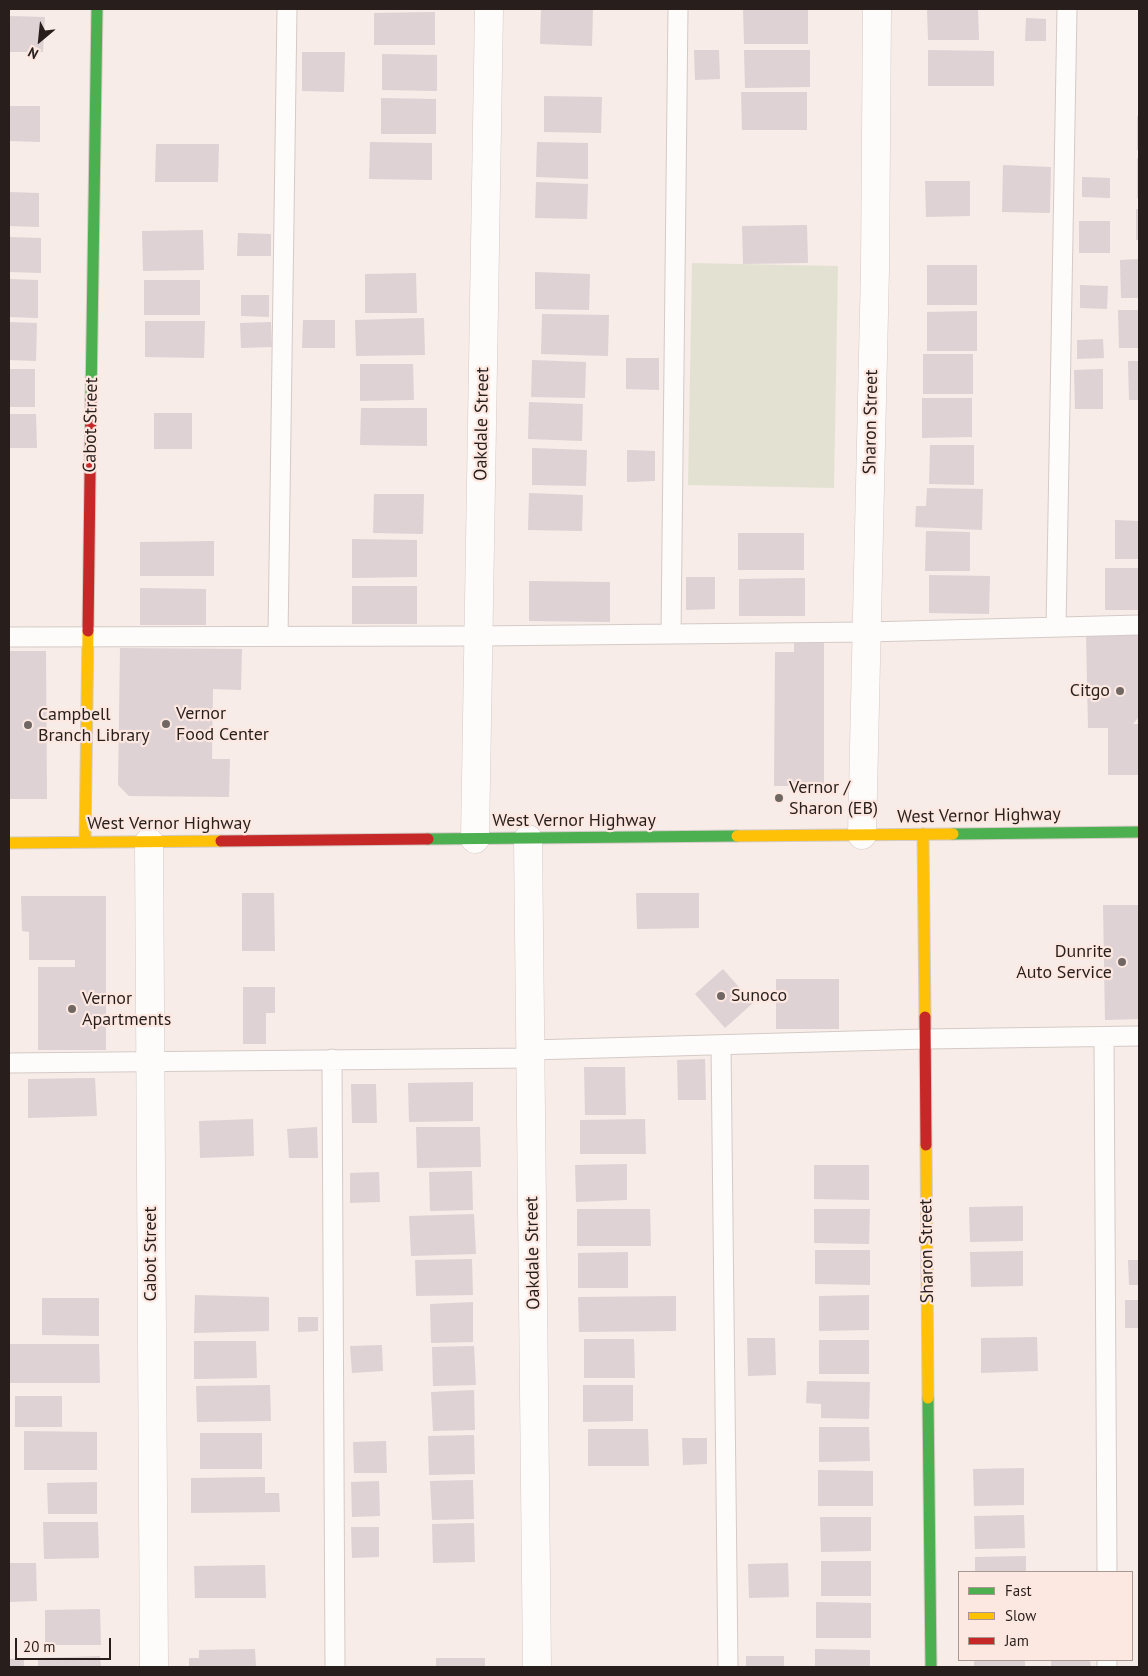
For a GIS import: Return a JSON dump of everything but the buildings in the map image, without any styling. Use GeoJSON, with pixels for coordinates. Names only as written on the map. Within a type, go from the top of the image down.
{"type":"FeatureCollection","features":[{"type":"Feature","properties":{"kind":"street","name":"Cabot Street"},"geometry":{"type":"LineString","coordinates":[[85,842],[97,9]]}},
{"type":"Feature","properties":{"kind":"street","name":"Oakdale Street"},"geometry":{"type":"LineString","coordinates":[[475,839],[489,9]]}},
{"type":"Feature","properties":{"kind":"street","name":"Sharon Street"},"geometry":{"type":"LineString","coordinates":[[862,835],[875,269],[877,9]]}},
{"type":"Feature","properties":{"kind":"street","name":"West Vernor Highway"},"geometry":{"type":"LineString","coordinates":[[9,843],[1139,832]]}},
{"type":"Feature","properties":{"kind":"street","name":"Sharon Street"},"geometry":{"type":"LineString","coordinates":[[923,834],[931,1667]]}},
{"type":"Feature","properties":{"kind":"street","name":"Oakdale Street"},"geometry":{"type":"LineString","coordinates":[[528,839],[537,1667]]}},
{"type":"Feature","properties":{"kind":"street","name":"Cabot Street"},"geometry":{"type":"LineString","coordinates":[[149,842],[154,1667]]}},
{"type":"Feature","properties":{"kind":"lane"},"geometry":{"type":"LineString","coordinates":[[278,636],[287,9]]}},
{"type":"Feature","properties":{"kind":"lane"},"geometry":{"type":"LineString","coordinates":[[672,634],[678,9]]}},
{"type":"Feature","properties":{"kind":"lane"},"geometry":{"type":"LineString","coordinates":[[1056,627],[1067,9]]}},
{"type":"Feature","properties":{"kind":"lane"},"geometry":{"type":"LineString","coordinates":[[9,637],[478,636],[866,632],[1139,625]]}},
{"type":"Feature","properties":{"kind":"lane"},"geometry":{"type":"LineString","coordinates":[[9,1063],[332,1059],[531,1054],[721,1045],[925,1039],[1139,1036]]}},
{"type":"Feature","properties":{"kind":"lane"},"geometry":{"type":"LineString","coordinates":[[1104,1037],[1106,1571]]}},
{"type":"Feature","properties":{"kind":"lane"},"geometry":{"type":"LineString","coordinates":[[721,1045],[728,1667]]}},
{"type":"Feature","properties":{"kind":"lane"},"geometry":{"type":"LineString","coordinates":[[332,1059],[335,1667]]}},
{"type":"Feature","properties":{"kind":"shaded area"},"geometry":{"type":"Polygon","coordinates":[[[692,263],[838,266],[834,488],[688,485],[692,263]]]}},
{"type":"Feature","properties":{"kind":"traffic: fast"},"geometry":{"type":"LineString","coordinates":[[91,399],[97,9]]}},
{"type":"Feature","properties":{"kind":"traffic: fast"},"geometry":{"type":"LineString","coordinates":[[953,834],[1139,832]]}},
{"type":"Feature","properties":{"kind":"traffic: fast"},"geometry":{"type":"LineString","coordinates":[[428,839],[737,836]]}},
{"type":"Feature","properties":{"kind":"traffic: fast"},"geometry":{"type":"LineString","coordinates":[[928,1398],[931,1667]]}},
{"type":"Feature","properties":{"kind":"traffic: slow"},"geometry":{"type":"LineString","coordinates":[[85,842],[88,631]]}},
{"type":"Feature","properties":{"kind":"traffic: slow"},"geometry":{"type":"LineString","coordinates":[[923,834],[925,1017]]}},
{"type":"Feature","properties":{"kind":"traffic: slow"},"geometry":{"type":"LineString","coordinates":[[737,836],[953,834]]}},
{"type":"Feature","properties":{"kind":"traffic: slow"},"geometry":{"type":"LineString","coordinates":[[9,843],[221,841]]}},
{"type":"Feature","properties":{"kind":"traffic: slow"},"geometry":{"type":"LineString","coordinates":[[926,1145],[928,1398]]}},
{"type":"Feature","properties":{"kind":"traffic: jam"},"geometry":{"type":"LineString","coordinates":[[88,631],[91,399]]}},
{"type":"Feature","properties":{"kind":"traffic: jam"},"geometry":{"type":"LineString","coordinates":[[221,841],[428,839]]}},
{"type":"Feature","properties":{"kind":"traffic: jam"},"geometry":{"type":"LineString","coordinates":[[925,1017],[926,1145]]}},
{"type":"Feature","properties":{"kind":"place","name":"Citgo"},"geometry":{"type":"Point","coordinates":[1120,691]}},
{"type":"Feature","properties":{"kind":"place","name":"Vernor Food Center"},"geometry":{"type":"Point","coordinates":[166,724]}},
{"type":"Feature","properties":{"kind":"place","name":"Campbell Branch Library"},"geometry":{"type":"Point","coordinates":[28,725]}},
{"type":"Feature","properties":{"kind":"place","name":"Vernor / Sharon (EB)"},"geometry":{"type":"Point","coordinates":[779,798]}},
{"type":"Feature","properties":{"kind":"place","name":"Dunrite Auto Service"},"geometry":{"type":"Point","coordinates":[1122,962]}},
{"type":"Feature","properties":{"kind":"place","name":"Sunoco"},"geometry":{"type":"Point","coordinates":[721,996]}},
{"type":"Feature","properties":{"kind":"place","name":"Vernor Apartments"},"geometry":{"type":"Point","coordinates":[72,1009]}}]}
